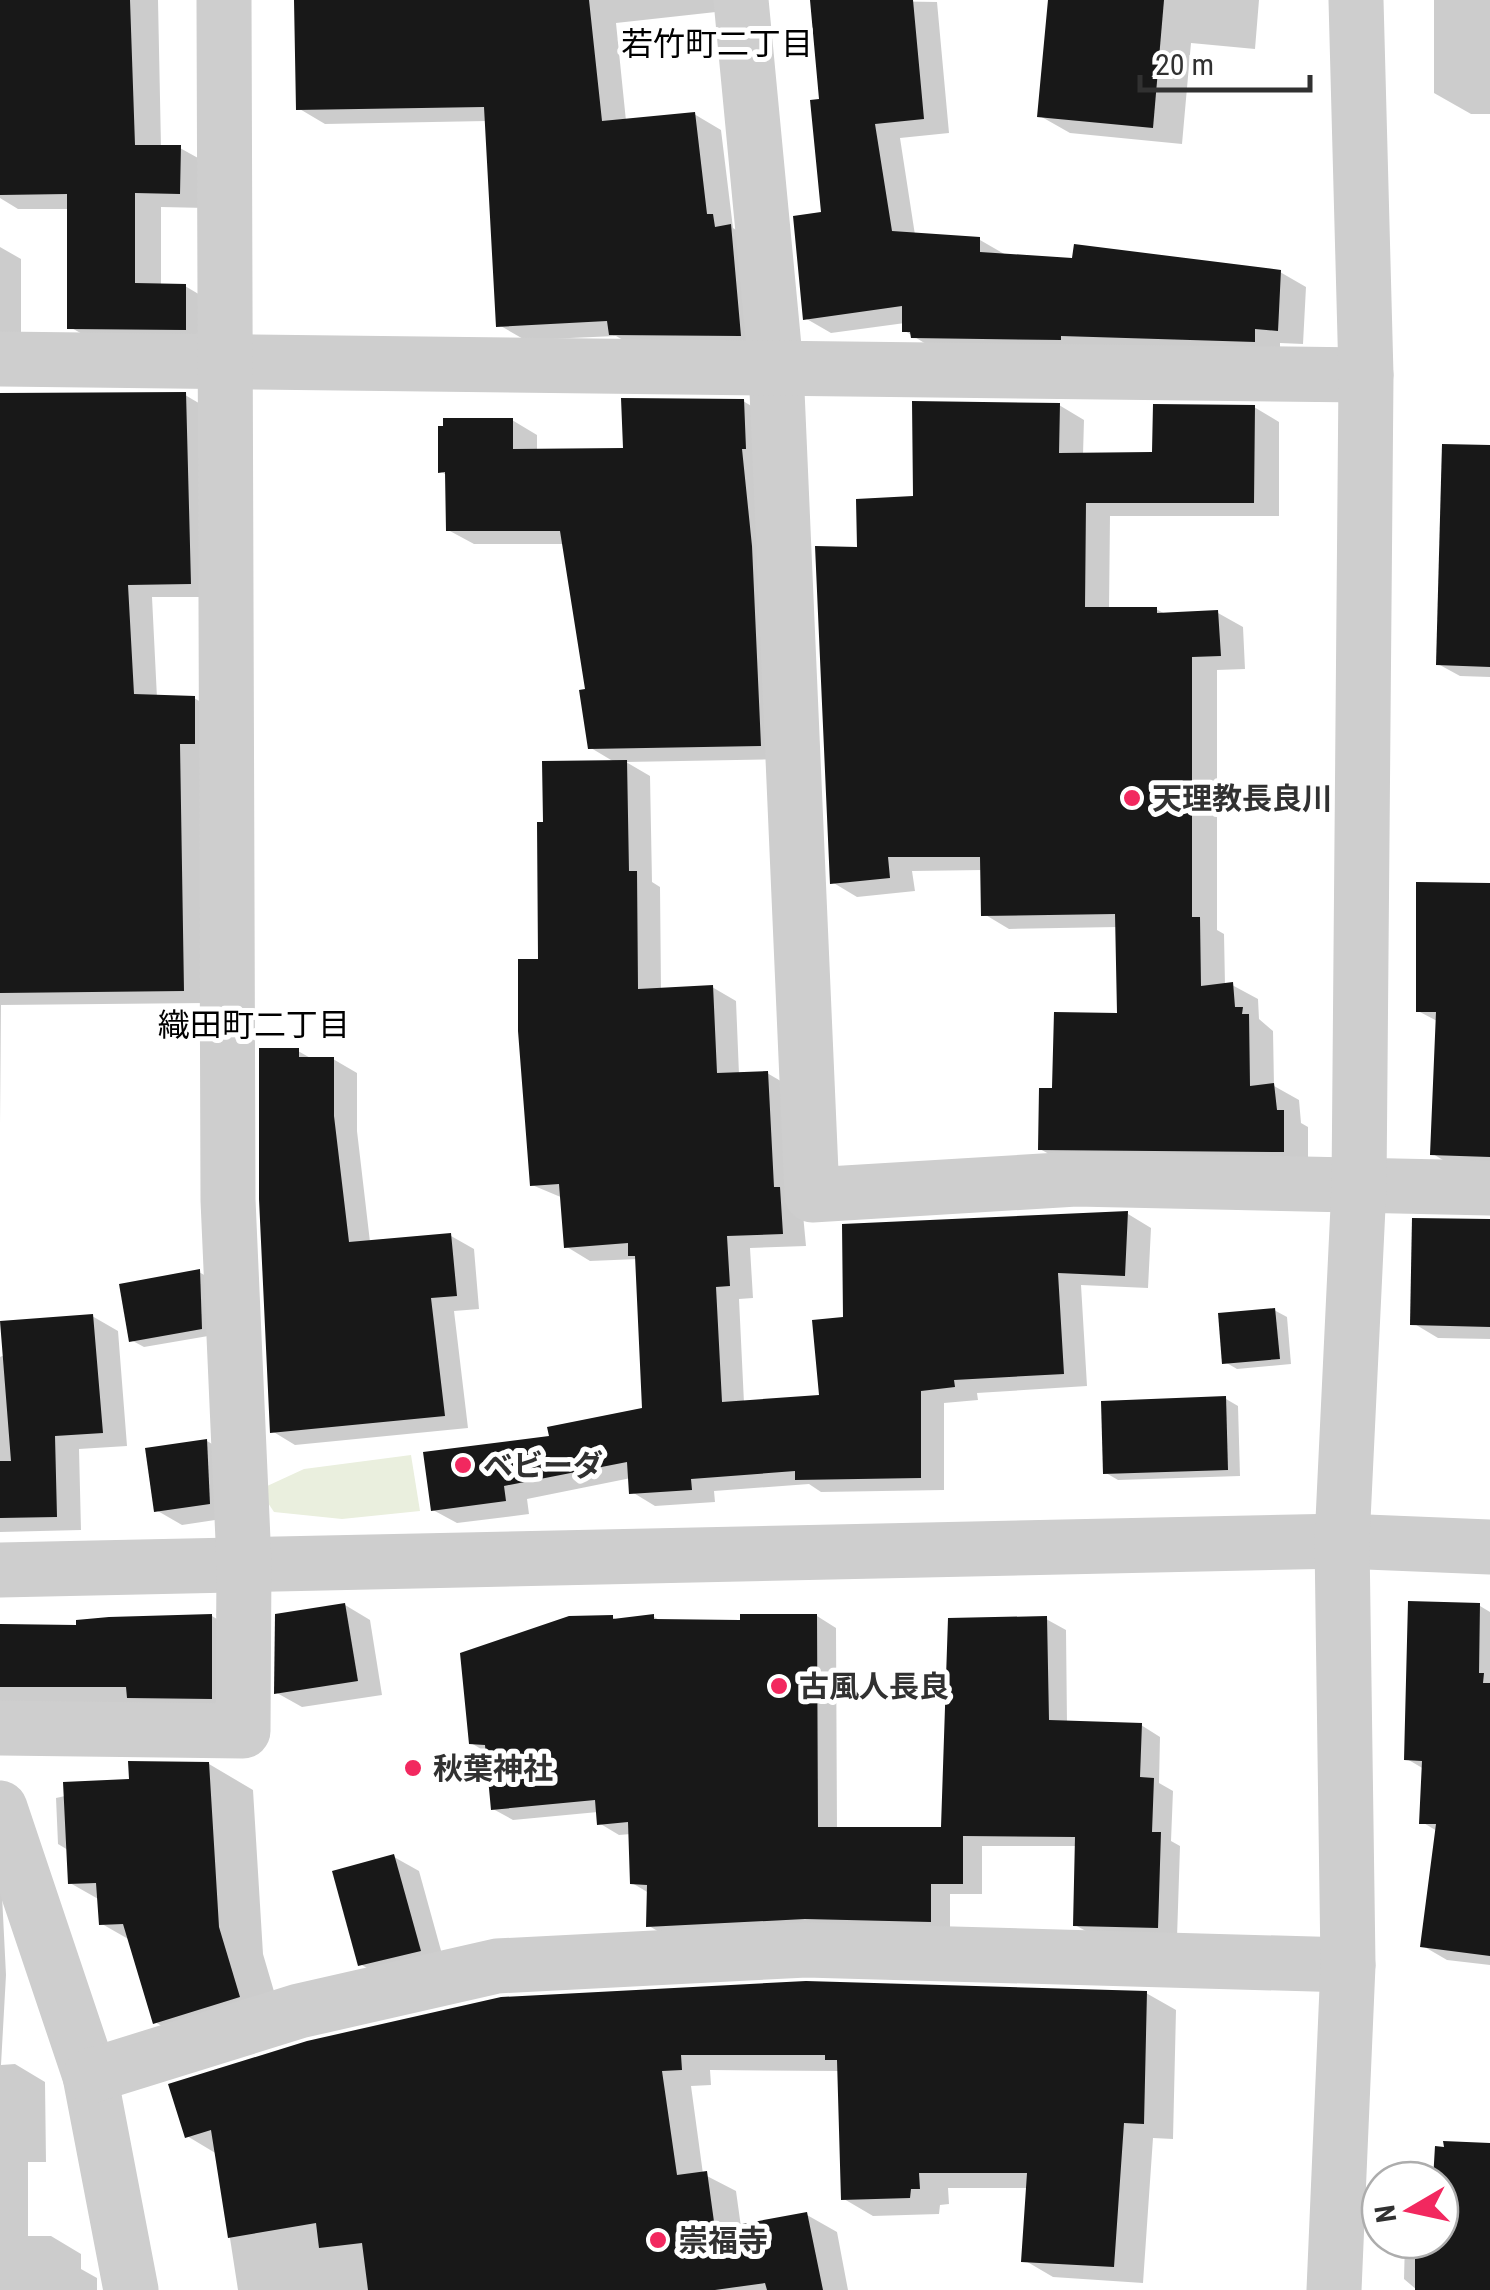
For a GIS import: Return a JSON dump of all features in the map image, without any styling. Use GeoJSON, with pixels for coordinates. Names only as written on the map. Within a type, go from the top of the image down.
{"type":"FeatureCollection","features":[{"type":"Feature","properties":{"kind":"street"},"geometry":{"type":"LineString","coordinates":[[0,1728],[242,1731],[244,1563],[228,1200],[224,0]]}},
{"type":"Feature","properties":{"kind":"street"},"geometry":{"type":"LineString","coordinates":[[741,0],[776,368],[812,1195],[1076,1179],[1490,1188]]}},
{"type":"Feature","properties":{"kind":"street"},"geometry":{"type":"LineString","coordinates":[[1334,2290],[1348,1965],[1342,1541],[1359,1186],[1366,374],[1356,0]]}},
{"type":"Feature","properties":{"kind":"street"},"geometry":{"type":"LineString","coordinates":[[0,358],[1366,374]]}},
{"type":"Feature","properties":{"kind":"street"},"geometry":{"type":"LineString","coordinates":[[0,1570],[1342,1541],[1490,1546]]}},
{"type":"Feature","properties":{"kind":"street"},"geometry":{"type":"LineString","coordinates":[[0,1808],[90,2076],[131,2290]]}},
{"type":"Feature","properties":{"kind":"street"},"geometry":{"type":"LineString","coordinates":[[90,2076],[300,2011],[497,1966],[806,1950],[1348,1965]]}},
{"type":"Feature","properties":{"kind":"green space"},"geometry":{"type":"Polygon","coordinates":[[[411,1455],[420,1511],[342,1519],[274,1512],[264,1497],[265,1487],[304,1469],[411,1455]]]}},
{"type":"Feature","properties":{"kind":"building"},"geometry":{"type":"Polygon","coordinates":[[[0,0],[130,0],[135,145],[181,145],[180,194],[135,193],[135,283],[186,284],[186,330],[67,329],[67,194],[0,195],[0,0]]]}},
{"type":"Feature","properties":{"kind":"building"},"geometry":{"type":"Polygon","coordinates":[[[294,0],[589,0],[602,121],[695,112],[707,214],[713,214],[715,227],[731,224],[741,336],[609,335],[607,321],[496,327],[484,107],[296,110],[294,0]]]}},
{"type":"Feature","properties":{"kind":"building"},"geometry":{"type":"Polygon","coordinates":[[[810,0],[913,0],[924,119],[875,124],[892,231],[980,237],[980,252],[1072,258],[1074,244],[1281,270],[1278,331],[1255,329],[1255,342],[1061,336],[1061,340],[911,338],[910,332],[902,332],[902,306],[803,320],[793,216],[821,212],[810,100],[819,99],[810,0]]]}},
{"type":"Feature","properties":{"kind":"building"},"geometry":{"type":"Polygon","coordinates":[[[1048,0],[1164,0],[1153,128],[1037,117],[1048,0]]]}},
{"type":"Feature","properties":{"kind":"building"},"geometry":{"type":"Polygon","coordinates":[[[186,392],[191,584],[128,585],[134,694],[195,696],[195,744],[180,744],[184,991],[0,993],[0,393],[186,392]]]}},
{"type":"Feature","properties":{"kind":"building"},"geometry":{"type":"Polygon","coordinates":[[[621,398],[744,399],[746,449],[742,449],[752,546],[761,746],[588,749],[579,690],[585,689],[560,531],[446,531],[445,472],[438,473],[438,426],[443,426],[443,418],[513,418],[513,449],[623,448],[621,398]]]}},
{"type":"Feature","properties":{"kind":"building"},"geometry":{"type":"Polygon","coordinates":[[[912,401],[1060,403],[1059,453],[1152,452],[1153,404],[1255,405],[1254,503],[1086,503],[1085,607],[1157,607],[1157,613],[1218,610],[1221,656],[1192,657],[1192,917],[1200,917],[1201,986],[1233,982],[1235,1007],[1243,1007],[1242,1014],[1249,1014],[1250,1086],[1274,1083],[1277,1110],[1284,1110],[1284,1152],[1038,1150],[1039,1088],[1052,1088],[1054,1012],[1117,1013],[1115,914],[981,916],[980,857],[888,857],[890,878],[830,884],[815,546],[857,547],[856,499],[913,496],[912,401]]]}},
{"type":"Feature","properties":{"kind":"building"},"geometry":{"type":"Polygon","coordinates":[[[1442,444],[1490,445],[1490,667],[1436,665],[1442,444]]]}},
{"type":"Feature","properties":{"kind":"building"},"geometry":{"type":"Polygon","coordinates":[[[627,760],[629,871],[637,871],[638,989],[713,985],[717,1073],[768,1071],[774,1187],[780,1187],[783,1234],[727,1236],[730,1286],[716,1287],[722,1402],[819,1395],[812,1320],[843,1317],[842,1224],[1128,1211],[1125,1276],[1058,1273],[1064,1374],[954,1380],[955,1387],[921,1391],[921,1478],[795,1480],[795,1471],[691,1479],[692,1490],[629,1494],[627,1462],[504,1486],[506,1501],[431,1511],[423,1452],[549,1436],[547,1427],[642,1408],[635,1256],[628,1256],[628,1243],[564,1248],[559,1184],[530,1186],[518,1031],[518,959],[538,959],[537,822],[543,822],[542,761],[627,760]]]}},
{"type":"Feature","properties":{"kind":"building"},"geometry":{"type":"Polygon","coordinates":[[[1416,882],[1490,883],[1490,1157],[1430,1155],[1436,1012],[1416,1012],[1416,882]]]}},
{"type":"Feature","properties":{"kind":"building"},"geometry":{"type":"Polygon","coordinates":[[[259,1048],[299,1048],[299,1057],[334,1057],[334,1116],[349,1242],[451,1233],[457,1296],[431,1298],[445,1416],[270,1433],[259,1199],[259,1048]]]}},
{"type":"Feature","properties":{"kind":"building"},"geometry":{"type":"Polygon","coordinates":[[[1412,1218],[1490,1219],[1490,1327],[1410,1325],[1412,1218]]]}},
{"type":"Feature","properties":{"kind":"building"},"geometry":{"type":"Polygon","coordinates":[[[200,1269],[202,1329],[129,1342],[119,1284],[200,1269]]]}},
{"type":"Feature","properties":{"kind":"building"},"geometry":{"type":"Polygon","coordinates":[[[1275,1308],[1280,1359],[1222,1364],[1218,1313],[1275,1308]]]}},
{"type":"Feature","properties":{"kind":"building"},"geometry":{"type":"Polygon","coordinates":[[[93,1314],[103,1433],[55,1436],[57,1517],[0,1518],[0,1461],[11,1461],[0,1321],[93,1314]]]}},
{"type":"Feature","properties":{"kind":"building"},"geometry":{"type":"Polygon","coordinates":[[[1226,1396],[1228,1470],[1103,1474],[1101,1401],[1226,1396]]]}},
{"type":"Feature","properties":{"kind":"building"},"geometry":{"type":"Polygon","coordinates":[[[207,1439],[210,1504],[154,1512],[145,1448],[207,1439]]]}},
{"type":"Feature","properties":{"kind":"building"},"geometry":{"type":"Polygon","coordinates":[[[1408,1601],[1480,1603],[1479,1673],[1484,1673],[1483,1683],[1490,1683],[1490,1956],[1420,1947],[1436,1824],[1419,1824],[1422,1761],[1404,1760],[1408,1601]]]}},
{"type":"Feature","properties":{"kind":"building"},"geometry":{"type":"Polygon","coordinates":[[[345,1603],[358,1681],[274,1694],[275,1614],[345,1603]]]}},
{"type":"Feature","properties":{"kind":"building"},"geometry":{"type":"Polygon","coordinates":[[[212,1614],[212,1699],[127,1698],[126,1687],[0,1687],[0,1624],[76,1625],[76,1620],[109,1617],[212,1614]]]}},
{"type":"Feature","properties":{"kind":"building"},"geometry":{"type":"Polygon","coordinates":[[[654,1614],[654,1619],[740,1620],[740,1614],[817,1614],[818,1827],[941,1827],[948,1618],[1047,1616],[1049,1720],[1142,1723],[1140,1777],[1154,1778],[1152,1832],[1161,1832],[1158,1928],[1073,1926],[1075,1837],[963,1836],[963,1884],[931,1884],[931,1922],[805,1919],[646,1927],[647,1885],[630,1884],[628,1822],[597,1825],[595,1800],[491,1810],[485,1745],[469,1744],[460,1653],[569,1616],[613,1615],[613,1619],[654,1614]]]}},
{"type":"Feature","properties":{"kind":"building"},"geometry":{"type":"Polygon","coordinates":[[[128,1761],[209,1762],[219,1927],[240,1997],[153,2024],[123,1924],[99,1925],[96,1883],[68,1884],[63,1782],[129,1779],[128,1761]]]}},
{"type":"Feature","properties":{"kind":"building"},"geometry":{"type":"Polygon","coordinates":[[[394,1854],[421,1951],[358,1966],[332,1871],[394,1854]]]}},
{"type":"Feature","properties":{"kind":"building"},"geometry":{"type":"Polygon","coordinates":[[[806,1981],[1147,1991],[1144,2124],[1124,2123],[1114,2267],[1021,2262],[1027,2173],[919,2173],[920,2189],[911,2189],[910,2198],[841,2200],[837,2060],[825,2060],[825,2055],[681,2055],[682,2070],[662,2071],[677,2175],[707,2171],[715,2229],[807,2212],[823,2290],[767,2290],[765,2283],[715,2290],[368,2290],[362,2243],[319,2248],[316,2223],[228,2238],[211,2130],[185,2138],[168,2084],[307,2041],[501,1997],[806,1981]]]}},
{"type":"Feature","properties":{"kind":"building"},"geometry":{"type":"Polygon","coordinates":[[[1443,2141],[1490,2143],[1490,2290],[1415,2290],[1415,2260],[1460,2260],[1460,2160],[1434,2160],[1435,2146],[1444,2147],[1443,2141]]]}},
{"type":"Feature","properties":{"kind":"place","name":"天理教長良川"},"geometry":{"type":"Point","coordinates":[1132,798]}},
{"type":"Feature","properties":{"kind":"place","name":"ベビーダ"},"geometry":{"type":"Point","coordinates":[463,1465]}},
{"type":"Feature","properties":{"kind":"place","name":"古風人長良"},"geometry":{"type":"Point","coordinates":[779,1686]}},
{"type":"Feature","properties":{"kind":"place","name":"秋葉神社"},"geometry":{"type":"Point","coordinates":[413,1768]}},
{"type":"Feature","properties":{"kind":"place","name":"崇福寺"},"geometry":{"type":"Point","coordinates":[658,2240]}},
{"type":"Feature","properties":{"kind":"district","name":"若竹町二丁目"},"geometry":{"type":"Point","coordinates":[717,44]}},
{"type":"Feature","properties":{"kind":"district","name":"織田町二丁目"},"geometry":{"type":"Point","coordinates":[254,1025]}}]}
